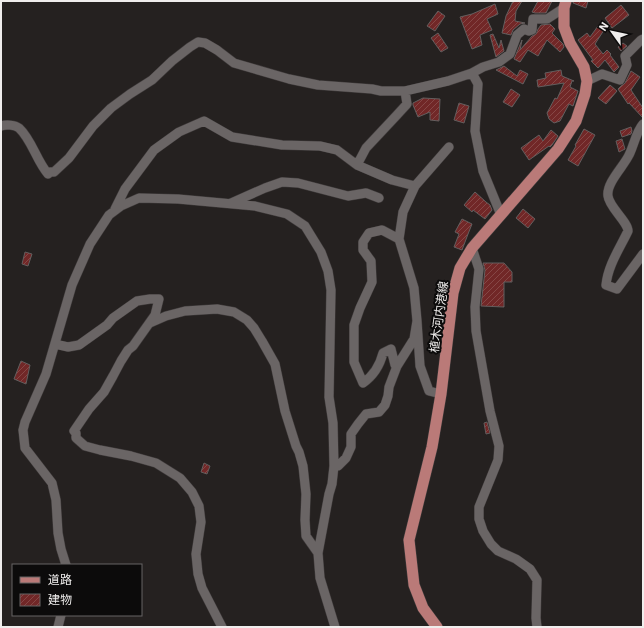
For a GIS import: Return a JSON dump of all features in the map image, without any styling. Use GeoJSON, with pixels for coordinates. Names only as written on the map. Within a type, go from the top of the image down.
{"type":"FeatureCollection","features":[{"type":"Feature","properties":{"kind":"main road","name":"植木河内港線"},"geometry":{"type":"LineString","coordinates":[[437,627],[423,608],[414,585],[409,540],[432,447],[441,394],[453,293],[460,268],[472,248],[558,149],[576,121],[585,94],[587,81],[584,67],[570,43],[564,27],[565,4]]}},
{"type":"Feature","properties":{"kind":"street"},"geometry":{"type":"LineString","coordinates":[[1,126],[15,126],[19,128],[48,174],[50,172],[54,172],[69,158],[93,126],[111,108],[152,80],[190,47],[198,42],[205,42],[234,62],[290,80],[318,85],[381,91],[405,91],[448,81],[499,62],[510,54],[517,35],[524,29],[529,31],[532,30],[534,18],[547,19],[565,4]]}},
{"type":"Feature","properties":{"kind":"street"},"geometry":{"type":"LineString","coordinates":[[587,81],[602,74],[620,80],[627,65],[625,56],[641,40],[643,40]]}},
{"type":"Feature","properties":{"kind":"street"},"geometry":{"type":"LineString","coordinates":[[472,73],[478,84],[475,131],[483,171],[501,215]]}},
{"type":"Feature","properties":{"kind":"street"},"geometry":{"type":"LineString","coordinates":[[356,165],[366,148],[407,104],[405,91]]}},
{"type":"Feature","properties":{"kind":"street"},"geometry":{"type":"LineString","coordinates":[[113,212],[125,189],[154,150],[179,132],[204,122],[232,137],[282,145],[320,146],[337,150],[356,165],[392,180],[415,186]]}},
{"type":"Feature","properties":{"kind":"street"},"geometry":{"type":"LineString","coordinates":[[643,124],[629,155],[611,184],[608,192],[608,197],[619,216],[628,227],[628,230],[607,276],[606,284],[616,289],[643,254]]}},
{"type":"Feature","properties":{"kind":"street"},"geometry":{"type":"LineString","coordinates":[[441,394],[429,391],[420,366],[414,288],[399,239],[403,212],[415,186],[449,147]]}},
{"type":"Feature","properties":{"kind":"street"},"geometry":{"type":"LineString","coordinates":[[230,204],[282,182],[298,183],[348,196],[366,193],[379,198]]}},
{"type":"Feature","properties":{"kind":"street"},"geometry":{"type":"LineString","coordinates":[[66,564],[58,533],[56,500],[52,483],[26,448],[23,430],[46,374],[72,284],[90,244],[109,215],[121,206],[139,198],[178,199],[255,206],[287,214],[305,226],[321,252],[328,271],[331,290],[329,397],[333,424],[334,466],[332,484],[318,553],[320,578],[335,627]]}},
{"type":"Feature","properties":{"kind":"street"},"geometry":{"type":"LineString","coordinates":[[397,366],[395,365],[391,349],[383,353],[381,362],[370,378],[363,383],[354,362],[354,325],[372,282],[371,261],[362,250],[363,242],[369,232],[382,230],[399,239]]}},
{"type":"Feature","properties":{"kind":"street"},"geometry":{"type":"LineString","coordinates":[[472,248],[479,269],[475,307],[476,331],[490,411],[499,446],[498,460],[479,506],[479,519],[483,531],[491,544],[498,551],[516,559],[530,569],[537,580],[536,618],[538,627]]}},
{"type":"Feature","properties":{"kind":"street"},"geometry":{"type":"LineString","coordinates":[[55,344],[68,347],[79,345],[137,301],[159,299],[155,315],[150,323],[133,346],[128,350],[104,392],[89,409],[74,431],[76,433],[76,438],[86,446],[156,463],[180,478],[192,492],[199,506],[201,522],[196,554],[198,574],[202,588],[222,627]]}},
{"type":"Feature","properties":{"kind":"street"},"geometry":{"type":"LineString","coordinates":[[150,323],[166,316],[185,311],[217,309],[234,312],[247,320],[254,328],[275,364],[285,411],[303,466],[306,494],[306,536],[318,553]]}},
{"type":"Feature","properties":{"kind":"street"},"geometry":{"type":"LineString","coordinates":[[334,466],[338,466],[346,458],[352,447],[352,434],[366,414],[379,412],[385,405],[389,387],[397,366],[414,339],[417,321]]}},
{"type":"Feature","properties":{"kind":"street"},"geometry":{"type":"LineString","coordinates":[[58,627],[61,616]]}},
{"type":"Feature","properties":{"kind":"building"},"geometry":{"type":"Polygon","coordinates":[[[513,1],[522,1],[516,11],[515,21],[525,23],[520,24],[513,30],[511,35],[502,33],[506,16],[513,1]]]}},
{"type":"Feature","properties":{"kind":"building"},"geometry":{"type":"Polygon","coordinates":[[[538,1],[552,1],[546,13],[532,12],[538,1]]]}},
{"type":"Feature","properties":{"kind":"building"},"geometry":{"type":"Polygon","coordinates":[[[573,1],[588,1],[586,8],[573,3],[573,1]]]}},
{"type":"Feature","properties":{"kind":"building"},"geometry":{"type":"Polygon","coordinates":[[[495,4],[498,14],[487,19],[492,30],[480,35],[482,45],[472,49],[460,17],[472,14],[495,4]]]}},
{"type":"Feature","properties":{"kind":"building"},"geometry":{"type":"Polygon","coordinates":[[[621,5],[629,15],[612,28],[605,18],[621,5]]]}},
{"type":"Feature","properties":{"kind":"building"},"geometry":{"type":"Polygon","coordinates":[[[438,11],[445,16],[435,31],[427,26],[438,11]]]}},
{"type":"Feature","properties":{"kind":"building"},"geometry":{"type":"Polygon","coordinates":[[[550,24],[555,29],[552,33],[563,44],[564,47],[560,52],[547,40],[538,56],[528,50],[520,62],[514,59],[522,40],[520,50],[532,36],[536,34],[541,25],[550,24]]]}},
{"type":"Feature","properties":{"kind":"building"},"geometry":{"type":"Polygon","coordinates":[[[598,26],[604,30],[595,44],[603,54],[607,50],[611,54],[610,55],[619,67],[614,72],[605,60],[598,68],[591,61],[593,60],[578,40],[587,33],[590,37],[598,26]]]}},
{"type":"Feature","properties":{"kind":"building"},"geometry":{"type":"Polygon","coordinates":[[[438,33],[448,48],[441,52],[431,38],[438,33]]]}},
{"type":"Feature","properties":{"kind":"building"},"geometry":{"type":"Polygon","coordinates":[[[493,34],[499,48],[501,40],[504,51],[496,57],[490,35],[493,34]]]}},
{"type":"Feature","properties":{"kind":"building"},"geometry":{"type":"Polygon","coordinates":[[[623,43],[627,46],[621,51],[618,47],[623,43]]]}},
{"type":"Feature","properties":{"kind":"building"},"geometry":{"type":"Polygon","coordinates":[[[504,66],[517,76],[520,70],[528,74],[523,84],[496,70],[504,66]]]}},
{"type":"Feature","properties":{"kind":"building"},"geometry":{"type":"Polygon","coordinates":[[[561,70],[562,76],[574,81],[572,81],[570,87],[578,91],[573,106],[569,104],[560,121],[554,123],[549,119],[547,113],[555,98],[557,99],[564,83],[538,87],[537,80],[546,78],[545,73],[561,70]]]}},
{"type":"Feature","properties":{"kind":"building"},"geometry":{"type":"Polygon","coordinates":[[[631,71],[640,77],[631,90],[643,108],[643,118],[629,103],[628,104],[618,89],[625,83],[631,71]]]}},
{"type":"Feature","properties":{"kind":"building"},"geometry":{"type":"Polygon","coordinates":[[[610,85],[617,91],[606,104],[598,98],[610,85]]]}},
{"type":"Feature","properties":{"kind":"building"},"geometry":{"type":"Polygon","coordinates":[[[511,89],[520,95],[512,107],[503,102],[511,89]]]}},
{"type":"Feature","properties":{"kind":"building"},"geometry":{"type":"Polygon","coordinates":[[[423,98],[440,99],[439,121],[430,120],[430,112],[418,117],[413,103],[423,98]]]}},
{"type":"Feature","properties":{"kind":"building"},"geometry":{"type":"Polygon","coordinates":[[[459,103],[469,106],[464,123],[454,120],[459,103]]]}},
{"type":"Feature","properties":{"kind":"building"},"geometry":{"type":"Polygon","coordinates":[[[631,127],[631,134],[622,137],[620,131],[631,127]]]}},
{"type":"Feature","properties":{"kind":"building"},"geometry":{"type":"Polygon","coordinates":[[[584,129],[595,135],[578,166],[568,160],[584,129]]]}},
{"type":"Feature","properties":{"kind":"building"},"geometry":{"type":"Polygon","coordinates":[[[551,130],[558,136],[552,145],[529,160],[521,148],[539,135],[543,141],[551,130]]]}},
{"type":"Feature","properties":{"kind":"building"},"geometry":{"type":"Polygon","coordinates":[[[622,139],[625,149],[619,152],[616,141],[622,139]]]}},
{"type":"Feature","properties":{"kind":"building"},"geometry":{"type":"Polygon","coordinates":[[[475,192],[490,205],[492,210],[485,219],[473,210],[472,212],[464,205],[475,192]]]}},
{"type":"Feature","properties":{"kind":"building"},"geometry":{"type":"Polygon","coordinates":[[[523,209],[535,219],[528,228],[516,218],[523,209]]]}},
{"type":"Feature","properties":{"kind":"building"},"geometry":{"type":"Polygon","coordinates":[[[462,219],[472,224],[462,250],[454,247],[459,234],[455,232],[462,219]]]}},
{"type":"Feature","properties":{"kind":"building"},"geometry":{"type":"Polygon","coordinates":[[[25,252],[32,254],[28,266],[22,264],[25,252]]]}},
{"type":"Feature","properties":{"kind":"building"},"geometry":{"type":"Polygon","coordinates":[[[483,263],[504,263],[512,272],[512,282],[504,282],[504,307],[481,306],[485,270],[483,263]]]}},
{"type":"Feature","properties":{"kind":"building"},"geometry":{"type":"Polygon","coordinates":[[[21,361],[30,365],[26,384],[14,379],[21,361]]]}},
{"type":"Feature","properties":{"kind":"building"},"geometry":{"type":"Polygon","coordinates":[[[487,422],[490,433],[486,434],[484,423],[487,422]]]}},
{"type":"Feature","properties":{"kind":"building"},"geometry":{"type":"Polygon","coordinates":[[[204,463],[210,466],[207,474],[201,472],[204,463]]]}}]}
